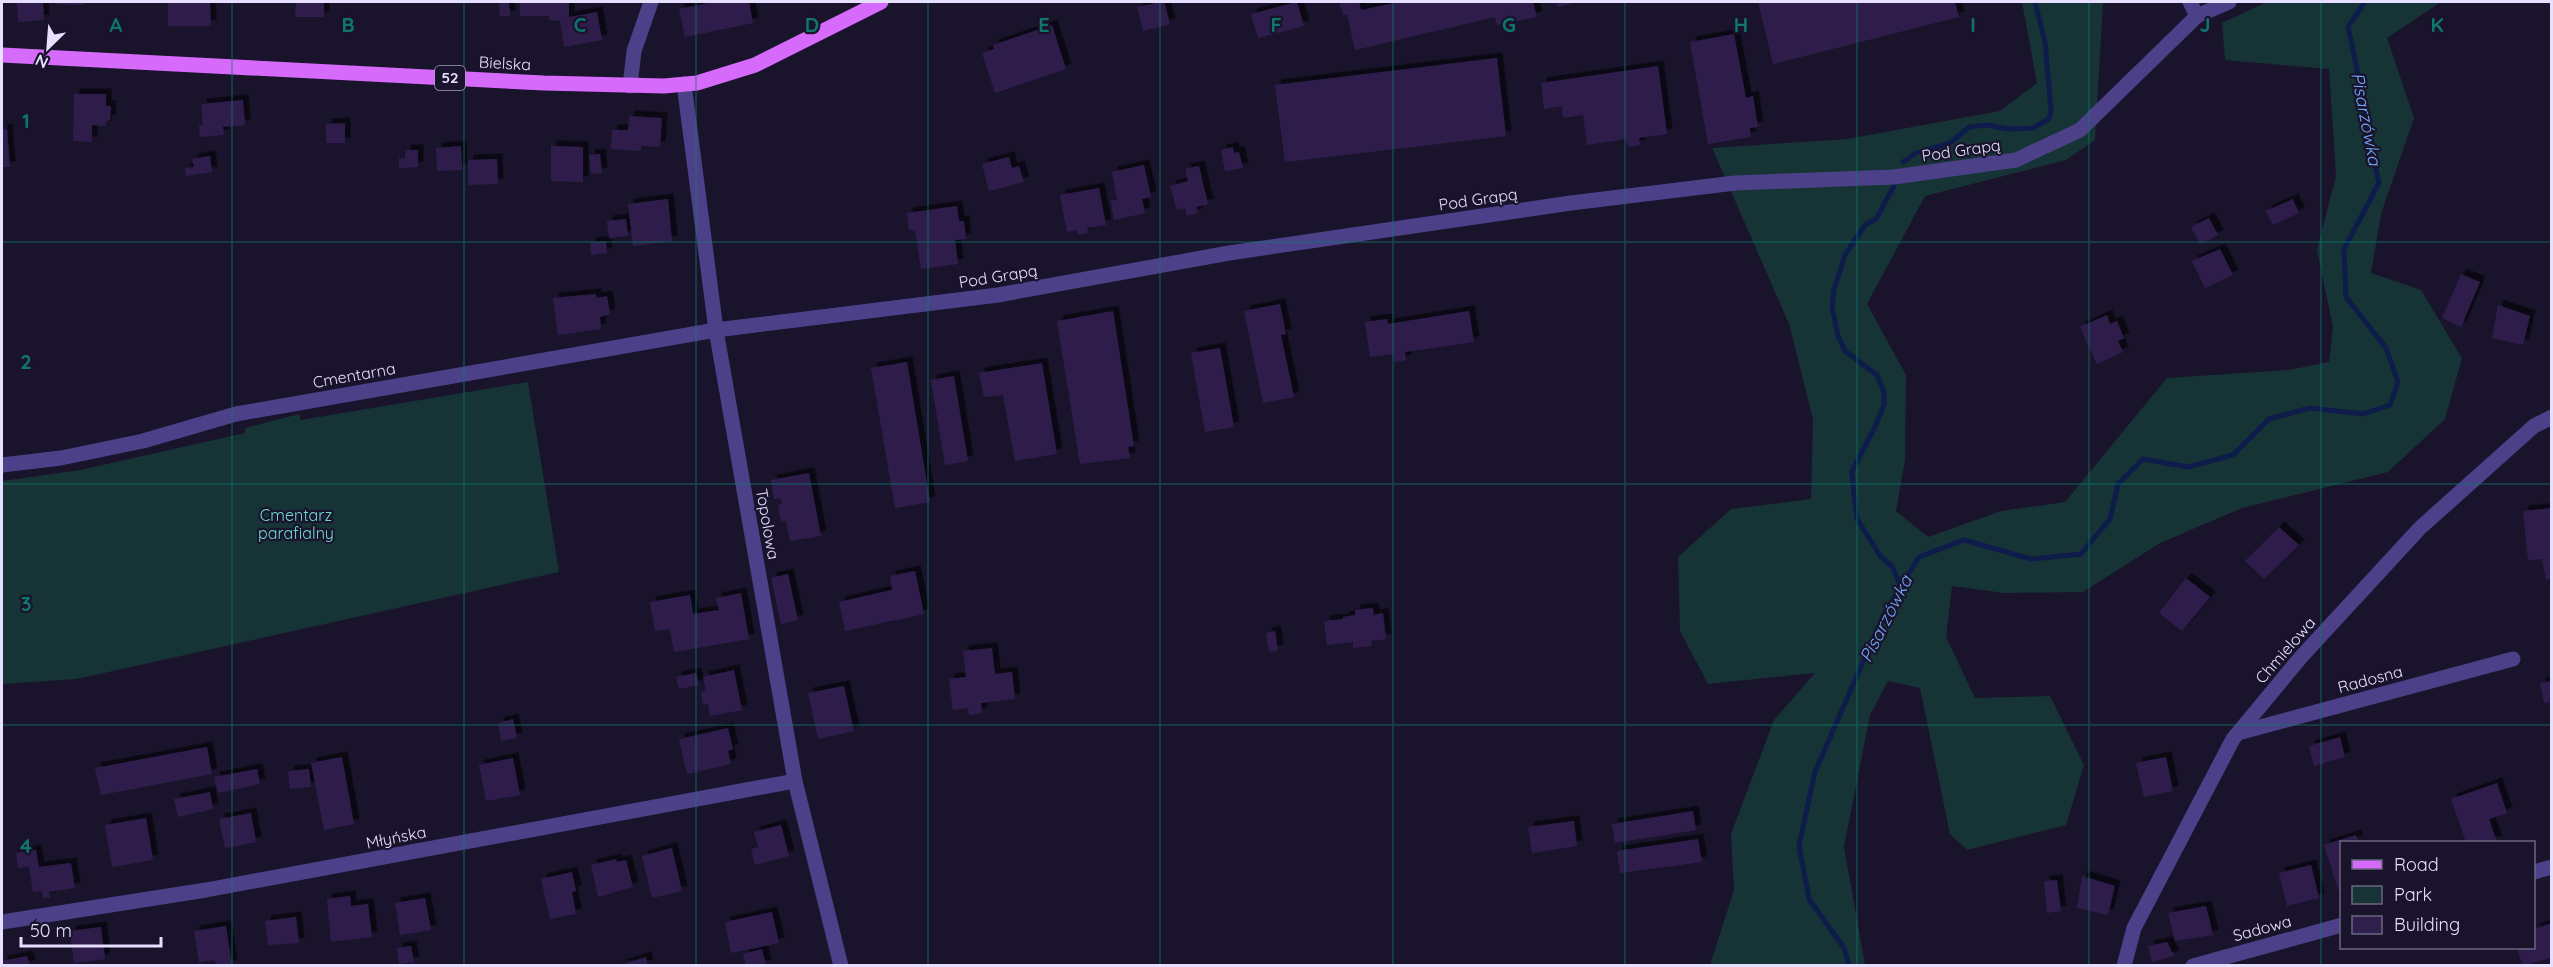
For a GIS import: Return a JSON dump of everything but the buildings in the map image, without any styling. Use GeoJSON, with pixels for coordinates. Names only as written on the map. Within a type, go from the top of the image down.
{"type":"FeatureCollection","features":[{"type":"Feature","properties":{"kind":"main road","name":"Bielska"},"geometry":{"type":"LineString","coordinates":[[2,55],[630,86],[684,84],[711,80],[755,65],[881,2]]}},
{"type":"Feature","properties":{"kind":"street"},"geometry":{"type":"LineString","coordinates":[[630,86],[634,51],[651,2]]}},
{"type":"Feature","properties":{"kind":"street"},"geometry":{"type":"LineString","coordinates":[[2190,2],[2197,16],[2229,2]]}},
{"type":"Feature","properties":{"kind":"street","name":"Pod Grapą"},"geometry":{"type":"LineString","coordinates":[[716,330],[998,295],[1229,253],[1571,203],[1735,183],[1894,177],[2016,160],[2080,130],[2197,16]]}},
{"type":"Feature","properties":{"kind":"street","name":"Topolowa"},"geometry":{"type":"LineString","coordinates":[[684,84],[716,330],[795,781],[841,966]]}},
{"type":"Feature","properties":{"kind":"street","name":"Cmentarna"},"geometry":{"type":"LineString","coordinates":[[2,465],[61,458],[143,441],[236,414],[716,330]]}},
{"type":"Feature","properties":{"kind":"street","name":"Chmielowa"},"geometry":{"type":"LineString","coordinates":[[2124,966],[2134,928],[2238,733],[2301,657],[2420,528],[2534,426],[2552,417]]}},
{"type":"Feature","properties":{"kind":"street","name":"Radosna"},"geometry":{"type":"LineString","coordinates":[[2238,733],[2512,659]]}},
{"type":"Feature","properties":{"kind":"street","name":"Młyńska"},"geometry":{"type":"LineString","coordinates":[[2,922],[206,890],[795,781]]}},
{"type":"Feature","properties":{"kind":"street"},"geometry":{"type":"LineString","coordinates":[[2535,872],[2552,867]]}},
{"type":"Feature","properties":{"kind":"street","name":"Sadowa"},"geometry":{"type":"LineString","coordinates":[[2193,966],[2340,926]]}},
{"type":"Feature","properties":{"kind":"green space"},"geometry":{"type":"Polygon","coordinates":[[[2022,2],[2103,3],[2095,140],[2066,160],[1925,196],[1867,304],[1906,375],[1905,460],[1896,511],[1928,537],[2001,511],[2065,502],[2167,378],[2289,370],[2329,362],[2333,327],[2317,250],[2336,176],[2329,69],[2225,60],[2222,23],[2267,2],[2441,2],[2387,38],[2414,118],[2381,214],[2371,273],[2421,290],[2462,358],[2445,419],[2388,472],[2242,508],[2160,543],[2083,592],[2004,593],[1952,586],[1946,637],[1975,698],[2050,696],[2084,765],[2066,825],[1967,850],[1950,834],[1920,688],[1888,681],[1870,715],[1844,847],[1865,965],[1710,965],[1734,890],[1731,834],[1774,720],[1815,673],[1708,684],[1680,631],[1678,557],[1731,509],[1811,499],[1813,419],[1789,324],[1712,148],[1847,139],[2000,111],[2037,83],[2022,2]]]}},
{"type":"Feature","properties":{"kind":"green space","name":"Cmentarz parafialny"},"geometry":{"type":"Polygon","coordinates":[[[528,382],[559,572],[77,679],[2,684],[2,481],[80,470],[245,433],[245,428],[299,414],[301,420],[528,382]]]}},
{"type":"Feature","properties":{"kind":"waterway"},"geometry":{"type":"LineString","coordinates":[[1903,162],[1916,153],[1950,143],[1969,127],[1986,125],[2009,129],[2033,128],[2049,119],[2051,110],[2045,42],[2035,2]]}},
{"type":"Feature","properties":{"kind":"waterway","name":"Pisarzówka"},"geometry":{"type":"LineString","coordinates":[[1849,966],[1844,948],[1809,899],[1799,845],[1815,772],[1883,616],[1919,557],[1964,540],[2031,559],[2081,554],[2110,519],[2118,484],[2143,459],[2188,467],[2233,455],[2269,419],[2310,408],[2363,414],[2390,405],[2398,382],[2386,348],[2346,297],[2344,249],[2379,183],[2348,27],[2365,2]]}},
{"type":"Feature","properties":{"kind":"waterway"},"geometry":{"type":"LineString","coordinates":[[1894,186],[1876,219],[1865,225],[1845,255],[1834,289],[1832,307],[1838,336],[1845,351],[1877,375],[1884,392],[1884,405],[1852,471],[1854,496],[1857,519],[1881,557],[1892,566],[1901,587]]}}]}
